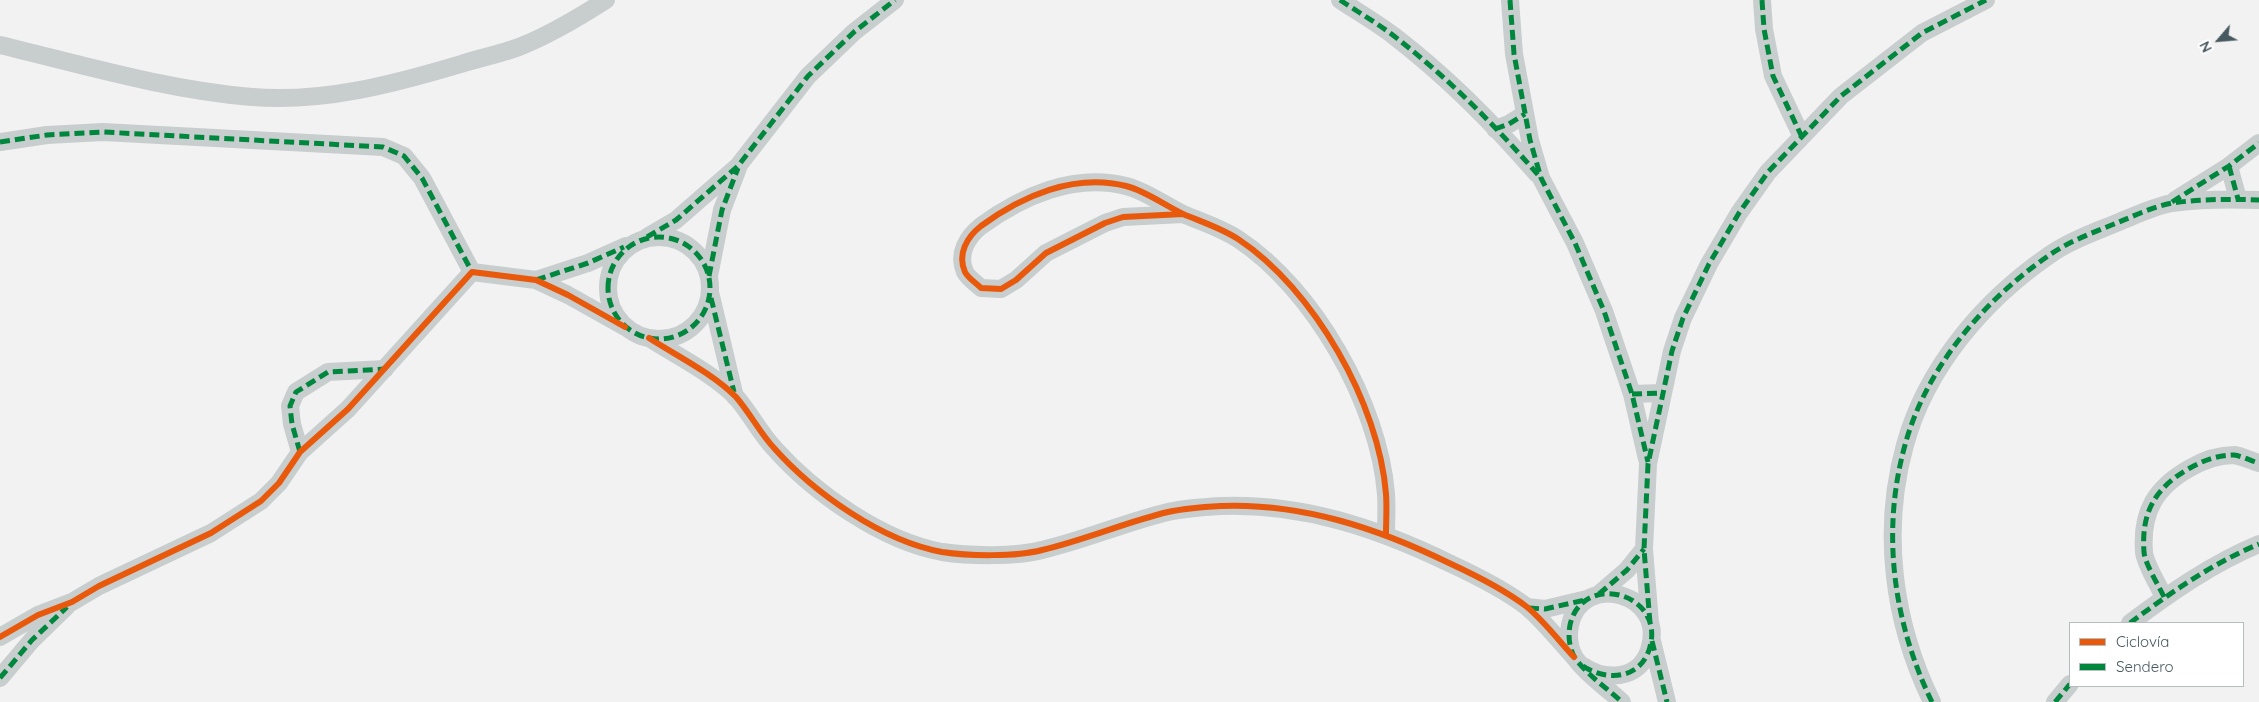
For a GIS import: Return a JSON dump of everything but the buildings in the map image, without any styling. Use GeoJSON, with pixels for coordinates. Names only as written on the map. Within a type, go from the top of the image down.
{"type":"FeatureCollection","features":[{"type":"Feature","properties":{"kind":"street"},"geometry":{"type":"LineString","coordinates":[[0,45],[195,91],[254,97],[293,98],[352,92],[427,74],[519,47],[573,21],[606,0]]}},
{"type":"Feature","properties":{"kind":"street"},"geometry":{"type":"LineString","coordinates":[[625,327],[615,314],[608,299],[607,283],[611,267],[620,253],[676,220],[738,166],[808,76],[854,32],[895,0]]}},
{"type":"Feature","properties":{"kind":"street"},"geometry":{"type":"LineString","coordinates":[[1340,0],[1394,36],[1451,85],[1495,128],[1541,178]]}},
{"type":"Feature","properties":{"kind":"street"},"geometry":{"type":"LineString","coordinates":[[1510,0],[1514,54],[1525,114],[1541,178],[1575,243],[1604,311],[1632,394],[1648,464]]}},
{"type":"Feature","properties":{"kind":"street"},"geometry":{"type":"LineString","coordinates":[[1762,0],[1764,29],[1773,76],[1801,135]]}},
{"type":"Feature","properties":{"kind":"street"},"geometry":{"type":"LineString","coordinates":[[1667,702],[1652,641],[1644,550],[1648,464],[1663,393],[1683,318],[1709,264],[1739,213],[1768,172],[1801,135],[1841,96],[1922,33],[1986,0]]}},
{"type":"Feature","properties":{"kind":"street"},"geometry":{"type":"LineString","coordinates":[[1495,128],[1510,124],[1525,114]]}},
{"type":"Feature","properties":{"kind":"street"},"geometry":{"type":"LineString","coordinates":[[0,142],[47,135],[104,132],[383,147],[404,156],[422,178],[472,272]]}},
{"type":"Feature","properties":{"kind":"street"},"geometry":{"type":"LineString","coordinates":[[1932,702],[1917,672],[1905,630],[1896,586],[1892,553],[1892,519],[1895,488],[1905,444],[1929,388],[1955,346],[1984,310],[2049,255],[2079,238],[2170,203],[2229,166],[2259,143]]}},
{"type":"Feature","properties":{"kind":"street"},"geometry":{"type":"LineString","coordinates":[[648,338],[668,338],[688,330],[699,320],[706,308],[722,210],[738,166]]}},
{"type":"Feature","properties":{"kind":"street"},"geometry":{"type":"LineString","coordinates":[[2229,166],[2238,199]]}},
{"type":"Feature","properties":{"kind":"street"},"geometry":{"type":"LineString","coordinates":[[1183,214],[1124,217],[1105,223],[1046,253],[1016,280],[1001,289],[981,288],[965,273],[963,249],[974,232],[999,213],[1043,191],[1073,184],[1091,182],[1125,186],[1152,196],[1183,214],[1237,239],[1266,260],[1300,297],[1325,330],[1344,362],[1372,429],[1386,493],[1386,535]]}},
{"type":"Feature","properties":{"kind":"street"},"geometry":{"type":"LineString","coordinates":[[2170,203],[2238,199],[2259,200]]}},
{"type":"Feature","properties":{"kind":"street"},"geometry":{"type":"LineString","coordinates":[[536,280],[588,263],[640,240],[662,236],[678,240],[692,249],[703,261],[710,284],[715,322],[735,397]]}},
{"type":"Feature","properties":{"kind":"street"},"geometry":{"type":"LineString","coordinates":[[472,272],[536,280],[568,295],[636,334],[648,338],[703,372],[735,397],[774,448],[814,485],[847,510],[884,531],[916,545],[942,552],[976,555],[1039,551],[1168,512],[1190,508],[1239,506],[1309,512],[1344,520],[1386,535],[1473,574],[1527,607],[1578,661],[1622,702]]}},
{"type":"Feature","properties":{"kind":"street"},"geometry":{"type":"LineString","coordinates":[[0,637],[38,615],[72,602],[99,586],[211,534],[261,501],[279,483],[300,452],[348,409],[472,272]]}},
{"type":"Feature","properties":{"kind":"street"},"geometry":{"type":"LineString","coordinates":[[300,452],[290,406],[296,392],[328,372],[385,369]]}},
{"type":"Feature","properties":{"kind":"street"},"geometry":{"type":"LineString","coordinates":[[1632,394],[1663,393]]}},
{"type":"Feature","properties":{"kind":"street"},"geometry":{"type":"LineString","coordinates":[[2164,597],[2144,554],[2144,530],[2148,512],[2158,492],[2171,479],[2203,461],[2222,455],[2236,455],[2259,463]]}},
{"type":"Feature","properties":{"kind":"street"},"geometry":{"type":"LineString","coordinates":[[2131,622],[2164,597],[2241,551],[2259,544]]}},
{"type":"Feature","properties":{"kind":"street"},"geometry":{"type":"LineString","coordinates":[[1644,550],[1628,570],[1578,608],[1571,619],[1568,632],[1569,644],[1578,661],[1593,673],[1606,677],[1630,672],[1648,654],[1652,641]]}},
{"type":"Feature","properties":{"kind":"street"},"geometry":{"type":"LineString","coordinates":[[1527,607],[1545,609],[1612,593],[1625,596],[1636,602],[1645,612],[1650,624]]}},
{"type":"Feature","properties":{"kind":"street"},"geometry":{"type":"LineString","coordinates":[[0,678],[32,640],[72,602]]}},
{"type":"Feature","properties":{"kind":"street"},"geometry":{"type":"LineString","coordinates":[[2055,702],[2069,685]]}},
{"type":"Feature","properties":{"kind":"marked path"},"geometry":{"type":"LineString","coordinates":[[647,237],[676,220],[738,166],[808,76],[854,32],[895,0]]}},
{"type":"Feature","properties":{"kind":"marked path"},"geometry":{"type":"LineString","coordinates":[[1340,0],[1388,31],[1433,68],[1506,139],[1539,176]]}},
{"type":"Feature","properties":{"kind":"marked path"},"geometry":{"type":"LineString","coordinates":[[1510,0],[1514,54],[1530,140],[1541,178],[1575,243],[1604,311],[1632,394],[1648,462]]}},
{"type":"Feature","properties":{"kind":"marked path"},"geometry":{"type":"LineString","coordinates":[[1762,0],[1764,29],[1773,76],[1801,135]]}},
{"type":"Feature","properties":{"kind":"marked path"},"geometry":{"type":"LineString","coordinates":[[1650,623],[1644,549],[1648,464],[1672,351],[1683,318],[1709,264],[1739,213],[1768,172],[1841,96],[1922,33],[1986,0]]}},
{"type":"Feature","properties":{"kind":"marked path"},"geometry":{"type":"LineString","coordinates":[[1495,129],[1509,124],[1525,114]]}},
{"type":"Feature","properties":{"kind":"marked path"},"geometry":{"type":"LineString","coordinates":[[0,142],[47,135],[103,132],[383,147],[404,156],[422,178],[472,272]]}},
{"type":"Feature","properties":{"kind":"marked path"},"geometry":{"type":"LineString","coordinates":[[2172,202],[2229,166],[2259,143]]}},
{"type":"Feature","properties":{"kind":"marked path"},"geometry":{"type":"LineString","coordinates":[[2229,166],[2238,199]]}},
{"type":"Feature","properties":{"kind":"marked path"},"geometry":{"type":"LineString","coordinates":[[709,276],[722,210],[738,168]]}},
{"type":"Feature","properties":{"kind":"marked path"},"geometry":{"type":"LineString","coordinates":[[1932,702],[1908,640],[1900,608],[1895,576],[1893,543],[1898,477],[1905,445],[1927,389],[1942,363],[1960,338],[2001,294],[2048,256],[2082,237],[2166,204],[2226,199],[2259,200]]}},
{"type":"Feature","properties":{"kind":"marked path"},"geometry":{"type":"LineString","coordinates":[[659,237],[679,241],[695,252],[706,268],[710,288],[706,308],[695,324],[679,335],[659,339],[639,335],[623,324],[612,308],[608,288],[612,268],[623,252],[639,241],[659,237]]}},
{"type":"Feature","properties":{"kind":"marked path"},"geometry":{"type":"LineString","coordinates":[[536,280],[588,263],[624,247]]}},
{"type":"Feature","properties":{"kind":"marked path"},"geometry":{"type":"LineString","coordinates":[[711,298],[734,392]]}},
{"type":"Feature","properties":{"kind":"marked path"},"geometry":{"type":"LineString","coordinates":[[300,452],[292,424],[290,406],[296,392],[328,372],[385,369]]}},
{"type":"Feature","properties":{"kind":"marked path"},"geometry":{"type":"LineString","coordinates":[[1632,394],[1663,393]]}},
{"type":"Feature","properties":{"kind":"marked path"},"geometry":{"type":"LineString","coordinates":[[2164,597],[2149,569],[2144,552],[2145,524],[2148,512],[2160,492],[2178,475],[2211,458],[2234,455],[2259,463]]}},
{"type":"Feature","properties":{"kind":"marked path"},"geometry":{"type":"LineString","coordinates":[[2131,622],[2192,579],[2225,560],[2259,544]]}},
{"type":"Feature","properties":{"kind":"marked path"},"geometry":{"type":"LineString","coordinates":[[1599,594],[1627,570],[1644,549]]}},
{"type":"Feature","properties":{"kind":"marked path"},"geometry":{"type":"LineString","coordinates":[[1583,666],[1601,674],[1620,675],[1630,672],[1644,660],[1649,650],[1652,630],[1646,614],[1636,603],[1621,596],[1605,594],[1590,598],[1578,608],[1569,629],[1570,646],[1575,658],[1591,676],[1622,702]]}},
{"type":"Feature","properties":{"kind":"marked path"},"geometry":{"type":"LineString","coordinates":[[1529,608],[1545,609],[1585,600]]}},
{"type":"Feature","properties":{"kind":"marked path"},"geometry":{"type":"LineString","coordinates":[[0,678],[32,640],[67,607]]}},
{"type":"Feature","properties":{"kind":"marked path"},"geometry":{"type":"LineString","coordinates":[[1652,641],[1667,702]]}},
{"type":"Feature","properties":{"kind":"marked path"},"geometry":{"type":"LineString","coordinates":[[2055,702],[2069,685]]}},
{"type":"Feature","properties":{"kind":"cycle path"},"geometry":{"type":"LineString","coordinates":[[1183,214],[1123,217],[1105,223],[1046,253],[1016,280],[1001,289],[981,288],[966,274],[963,265],[962,259],[965,246],[971,235],[981,226],[1014,205],[1049,190],[1068,185],[1107,183],[1133,188],[1183,214],[1232,235],[1266,261],[1292,287],[1316,318],[1338,352],[1356,387],[1371,423],[1381,459],[1386,494],[1386,535]]}},
{"type":"Feature","properties":{"kind":"cycle path"},"geometry":{"type":"LineString","coordinates":[[0,637],[38,615],[72,602],[99,586],[211,533],[261,501],[279,483],[300,452],[348,409],[472,272],[536,280],[568,295],[625,327]]}},
{"type":"Feature","properties":{"kind":"cycle path"},"geometry":{"type":"LineString","coordinates":[[649,338],[727,388],[741,403],[774,448],[790,465],[829,498],[873,526],[919,546],[942,552],[965,554],[1019,554],[1058,546],[1152,516],[1201,507],[1251,506],[1310,513],[1338,520],[1394,539],[1469,572],[1509,594],[1527,607],[1574,657]]}}]}
